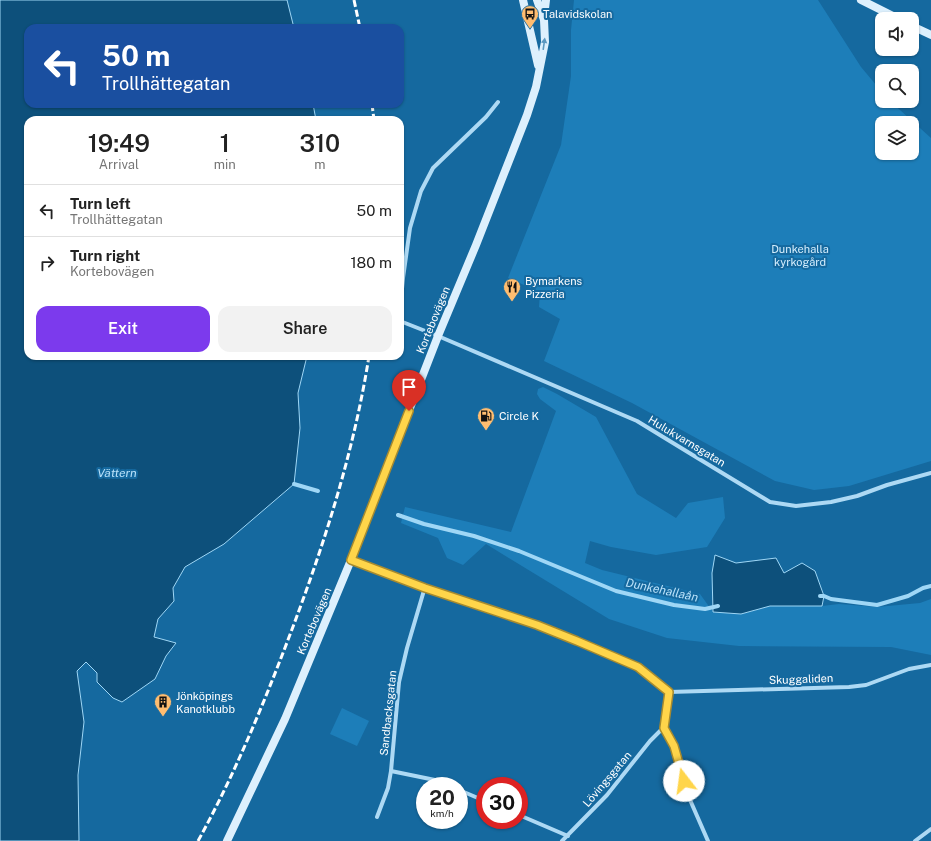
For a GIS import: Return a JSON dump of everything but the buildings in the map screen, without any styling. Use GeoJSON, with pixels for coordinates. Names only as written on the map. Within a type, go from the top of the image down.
{"type":"FeatureCollection","features":[{"type":"Feature","properties":{"kind":"street","name":"Kortebovägen"},"geometry":{"type":"LineString","coordinates":[[523,0],[539,68]]}},
{"type":"Feature","properties":{"kind":"street","name":"Kortebovägen"},"geometry":{"type":"LineString","coordinates":[[227,841],[285,719],[351,560],[438,336],[527,115],[545,42],[544,20],[537,0]]}},
{"type":"Feature","properties":{"kind":"street"},"geometry":{"type":"LineString","coordinates":[[544,20],[546,0]]}},
{"type":"Feature","properties":{"kind":"street"},"geometry":{"type":"LineString","coordinates":[[861,0],[885,12]]}},
{"type":"Feature","properties":{"kind":"street"},"geometry":{"type":"LineString","coordinates":[[919,29],[931,35]]}},
{"type":"Feature","properties":{"kind":"street"},"geometry":{"type":"LineString","coordinates":[[404,271],[410,228],[420,191],[433,168],[486,117],[498,102]]}},
{"type":"Feature","properties":{"kind":"street","name":"Hulukvarnsgatan"},"geometry":{"type":"LineString","coordinates":[[404,323],[637,421],[770,502],[796,506],[830,502],[857,496],[887,485],[931,473]]}},
{"type":"Feature","properties":{"kind":"street"},"geometry":{"type":"LineString","coordinates":[[351,560],[425,588],[537,625],[638,667],[669,692],[664,728],[674,746],[687,793],[708,841]]}},
{"type":"Feature","properties":{"kind":"street","name":"Sandbacksgatan"},"geometry":{"type":"LineString","coordinates":[[377,817],[388,788],[391,771],[399,682],[407,648],[425,588]]}},
{"type":"Feature","properties":{"kind":"street","name":"Skuggaliden"},"geometry":{"type":"LineString","coordinates":[[669,692],[849,687],[866,685],[909,669],[931,665]]}},
{"type":"Feature","properties":{"kind":"street","name":"Lövingsgatan"},"geometry":{"type":"LineString","coordinates":[[562,841],[608,795],[650,741],[664,728]]}},
{"type":"Feature","properties":{"kind":"street"},"geometry":{"type":"LineString","coordinates":[[391,771],[420,777]]}},
{"type":"Feature","properties":{"kind":"street"},"geometry":{"type":"LineString","coordinates":[[528,819],[568,836]]}},
{"type":"Feature","properties":{"kind":"street"},"geometry":{"type":"LineString","coordinates":[[915,841],[931,829]]}},
{"type":"Feature","properties":{"kind":"green space","name":"Dunkehalla kyrkogård"},"geometry":{"type":"Polygon","coordinates":[[[574,0],[818,0],[861,67],[875,84],[875,108],[898,108],[907,116],[875,116],[875,160],[919,160],[919,127],[931,138],[931,461],[849,486],[814,490],[775,481],[632,403],[544,361],[560,319],[539,307],[540,292],[508,278],[561,145],[571,76],[571,30],[574,0]]]}},
{"type":"Feature","properties":{"kind":"green space"},"geometry":{"type":"Polygon","coordinates":[[[543,387],[596,417],[637,494],[676,518],[688,503],[723,497],[725,518],[707,547],[656,555],[611,547],[590,541],[585,563],[602,570],[700,594],[713,612],[741,614],[770,606],[822,606],[839,604],[877,607],[920,603],[931,599],[931,655],[891,647],[739,646],[667,638],[609,619],[486,544],[463,565],[447,558],[438,538],[401,523],[405,507],[511,532],[556,411],[540,399],[537,394],[538,389],[543,387]]]}},
{"type":"Feature","properties":{"kind":"green space"},"geometry":{"type":"Polygon","coordinates":[[[342,708],[369,721],[357,746],[330,734],[342,708]]]}},
{"type":"Feature","properties":{"kind":"water","name":"Vättern"},"geometry":{"type":"Polygon","coordinates":[[[0,0],[287,0],[293,24],[24,24],[24,108],[314,108],[315,116],[24,116],[24,360],[306,360],[298,393],[300,428],[294,484],[224,544],[185,567],[173,588],[174,601],[158,619],[154,637],[176,643],[166,656],[155,679],[122,702],[113,698],[97,682],[97,673],[86,662],[77,671],[84,722],[78,775],[79,841],[0,841],[0,0]]]}},
{"type":"Feature","properties":{"kind":"water"},"geometry":{"type":"Polygon","coordinates":[[[715,555],[736,563],[776,558],[784,573],[802,563],[815,571],[824,596],[822,606],[770,606],[741,614],[713,612],[712,573],[715,555]]]}},
{"type":"Feature","properties":{"kind":"waterway","name":"Dunkehallaån"},"geometry":{"type":"LineString","coordinates":[[294,484],[318,491]]}},
{"type":"Feature","properties":{"kind":"waterway","name":"Dunkehallaån"},"geometry":{"type":"LineString","coordinates":[[398,515],[424,524],[474,536],[519,551],[616,591],[674,605],[705,609],[718,606]]}},
{"type":"Feature","properties":{"kind":"waterway","name":"Dunkehallaån"},"geometry":{"type":"LineString","coordinates":[[820,596],[831,599],[877,605],[908,596],[923,588],[931,586]]}},
{"type":"Feature","properties":{"kind":"railway"},"geometry":{"type":"LineString","coordinates":[[354,0],[359,24]]}},
{"type":"Feature","properties":{"kind":"railway"},"geometry":{"type":"LineString","coordinates":[[372,108],[374,116]]}},
{"type":"Feature","properties":{"kind":"railway"},"geometry":{"type":"LineString","coordinates":[[198,841],[212,816],[248,738],[291,632],[327,530],[347,461],[363,391],[368,360]]}},
{"type":"Feature","properties":{"kind":"place","name":"Talavidskolan"},"geometry":{"type":"Point","coordinates":[530,29]}},
{"type":"Feature","properties":{"kind":"place","name":"Bymarkens Pizzeria"},"geometry":{"type":"Point","coordinates":[512,302]}},
{"type":"Feature","properties":{"kind":"place","name":"Circle K"},"geometry":{"type":"Point","coordinates":[486,431]}},
{"type":"Feature","properties":{"kind":"place","name":"Jönköpings Kanotklubb"},"geometry":{"type":"Point","coordinates":[163,717]}},
{"type":"Feature","properties":{"kind":"route"},"geometry":{"type":"LineString","coordinates":[[409,411],[351,560],[425,588],[537,625],[638,667],[669,692],[664,728],[674,746],[684,781]]}}]}
